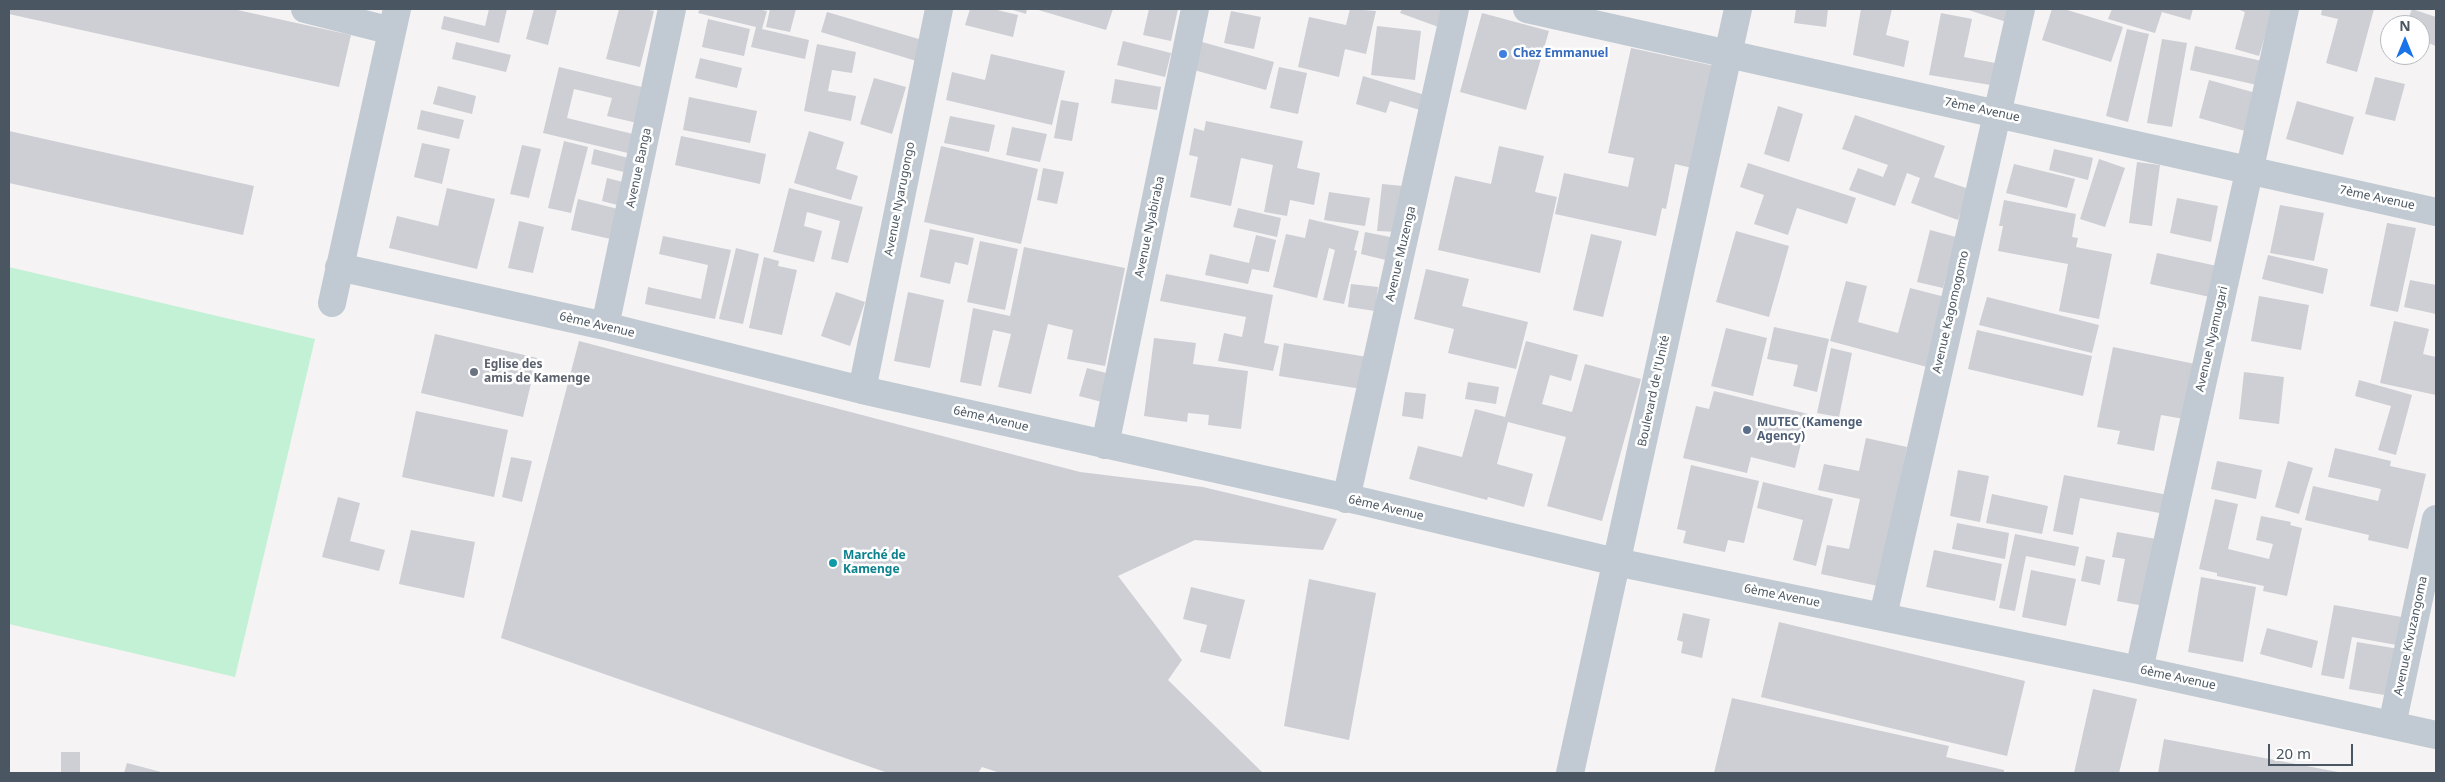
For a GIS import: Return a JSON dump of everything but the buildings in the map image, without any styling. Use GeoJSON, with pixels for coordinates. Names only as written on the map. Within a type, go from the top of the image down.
{"type":"FeatureCollection","features":[{"type":"Feature","properties":{"kind":"street"},"geometry":{"type":"LineString","coordinates":[[305,9],[395,20],[332,303]]}},
{"type":"Feature","properties":{"kind":"street","name":"Avenue Banga"},"geometry":{"type":"LineString","coordinates":[[606,326],[672,9]]}},
{"type":"Feature","properties":{"kind":"street","name":"Avenue Nyarugongo"},"geometry":{"type":"LineString","coordinates":[[862,390],[939,9]]}},
{"type":"Feature","properties":{"kind":"street","name":"Avenue Nyabiraba"},"geometry":{"type":"LineString","coordinates":[[1105,444],[1195,9]]}},
{"type":"Feature","properties":{"kind":"street","name":"Avenue Muzenga"},"geometry":{"type":"LineString","coordinates":[[1346,498],[1455,9]]}},
{"type":"Feature","properties":{"kind":"street","name":"7ème Avenue"},"geometry":{"type":"LineString","coordinates":[[1527,9],[2436,212]]}},
{"type":"Feature","properties":{"kind":"street","name":"Boulevard de l'Unité"},"geometry":{"type":"LineString","coordinates":[[1570,773],[1738,9]]}},
{"type":"Feature","properties":{"kind":"street","name":"Avenue Kagomogomo"},"geometry":{"type":"LineString","coordinates":[[1882,616],[2021,9]]}},
{"type":"Feature","properties":{"kind":"street","name":"Avenue Nyamugari"},"geometry":{"type":"LineString","coordinates":[[2139,670],[2285,9]]}},
{"type":"Feature","properties":{"kind":"street","name":"6ème Avenue"},"geometry":{"type":"LineString","coordinates":[[339,267],[606,326],[862,390],[1346,498],[1616,562],[2139,670],[2436,735]]}},
{"type":"Feature","properties":{"kind":"street","name":"Avenue Kivuzangoma"},"geometry":{"type":"LineString","coordinates":[[2392,725],[2436,519]]}},
{"type":"Feature","properties":{"kind":"green space"},"geometry":{"type":"Polygon","coordinates":[[[9,267],[315,339],[235,677],[9,624],[9,267]]]}},
{"type":"Feature","properties":{"kind":"place","name":"Chez Emmanuel"},"geometry":{"type":"Point","coordinates":[1503,54]}},
{"type":"Feature","properties":{"kind":"place","name":"Eglise des amis de Kamenge"},"geometry":{"type":"Point","coordinates":[474,372]}},
{"type":"Feature","properties":{"kind":"place","name":"MUTEC (Kamenge Agency)"},"geometry":{"type":"Point","coordinates":[1747,430]}},
{"type":"Feature","properties":{"kind":"place","name":"Marché de Kamenge"},"geometry":{"type":"Point","coordinates":[833,563]}}]}
